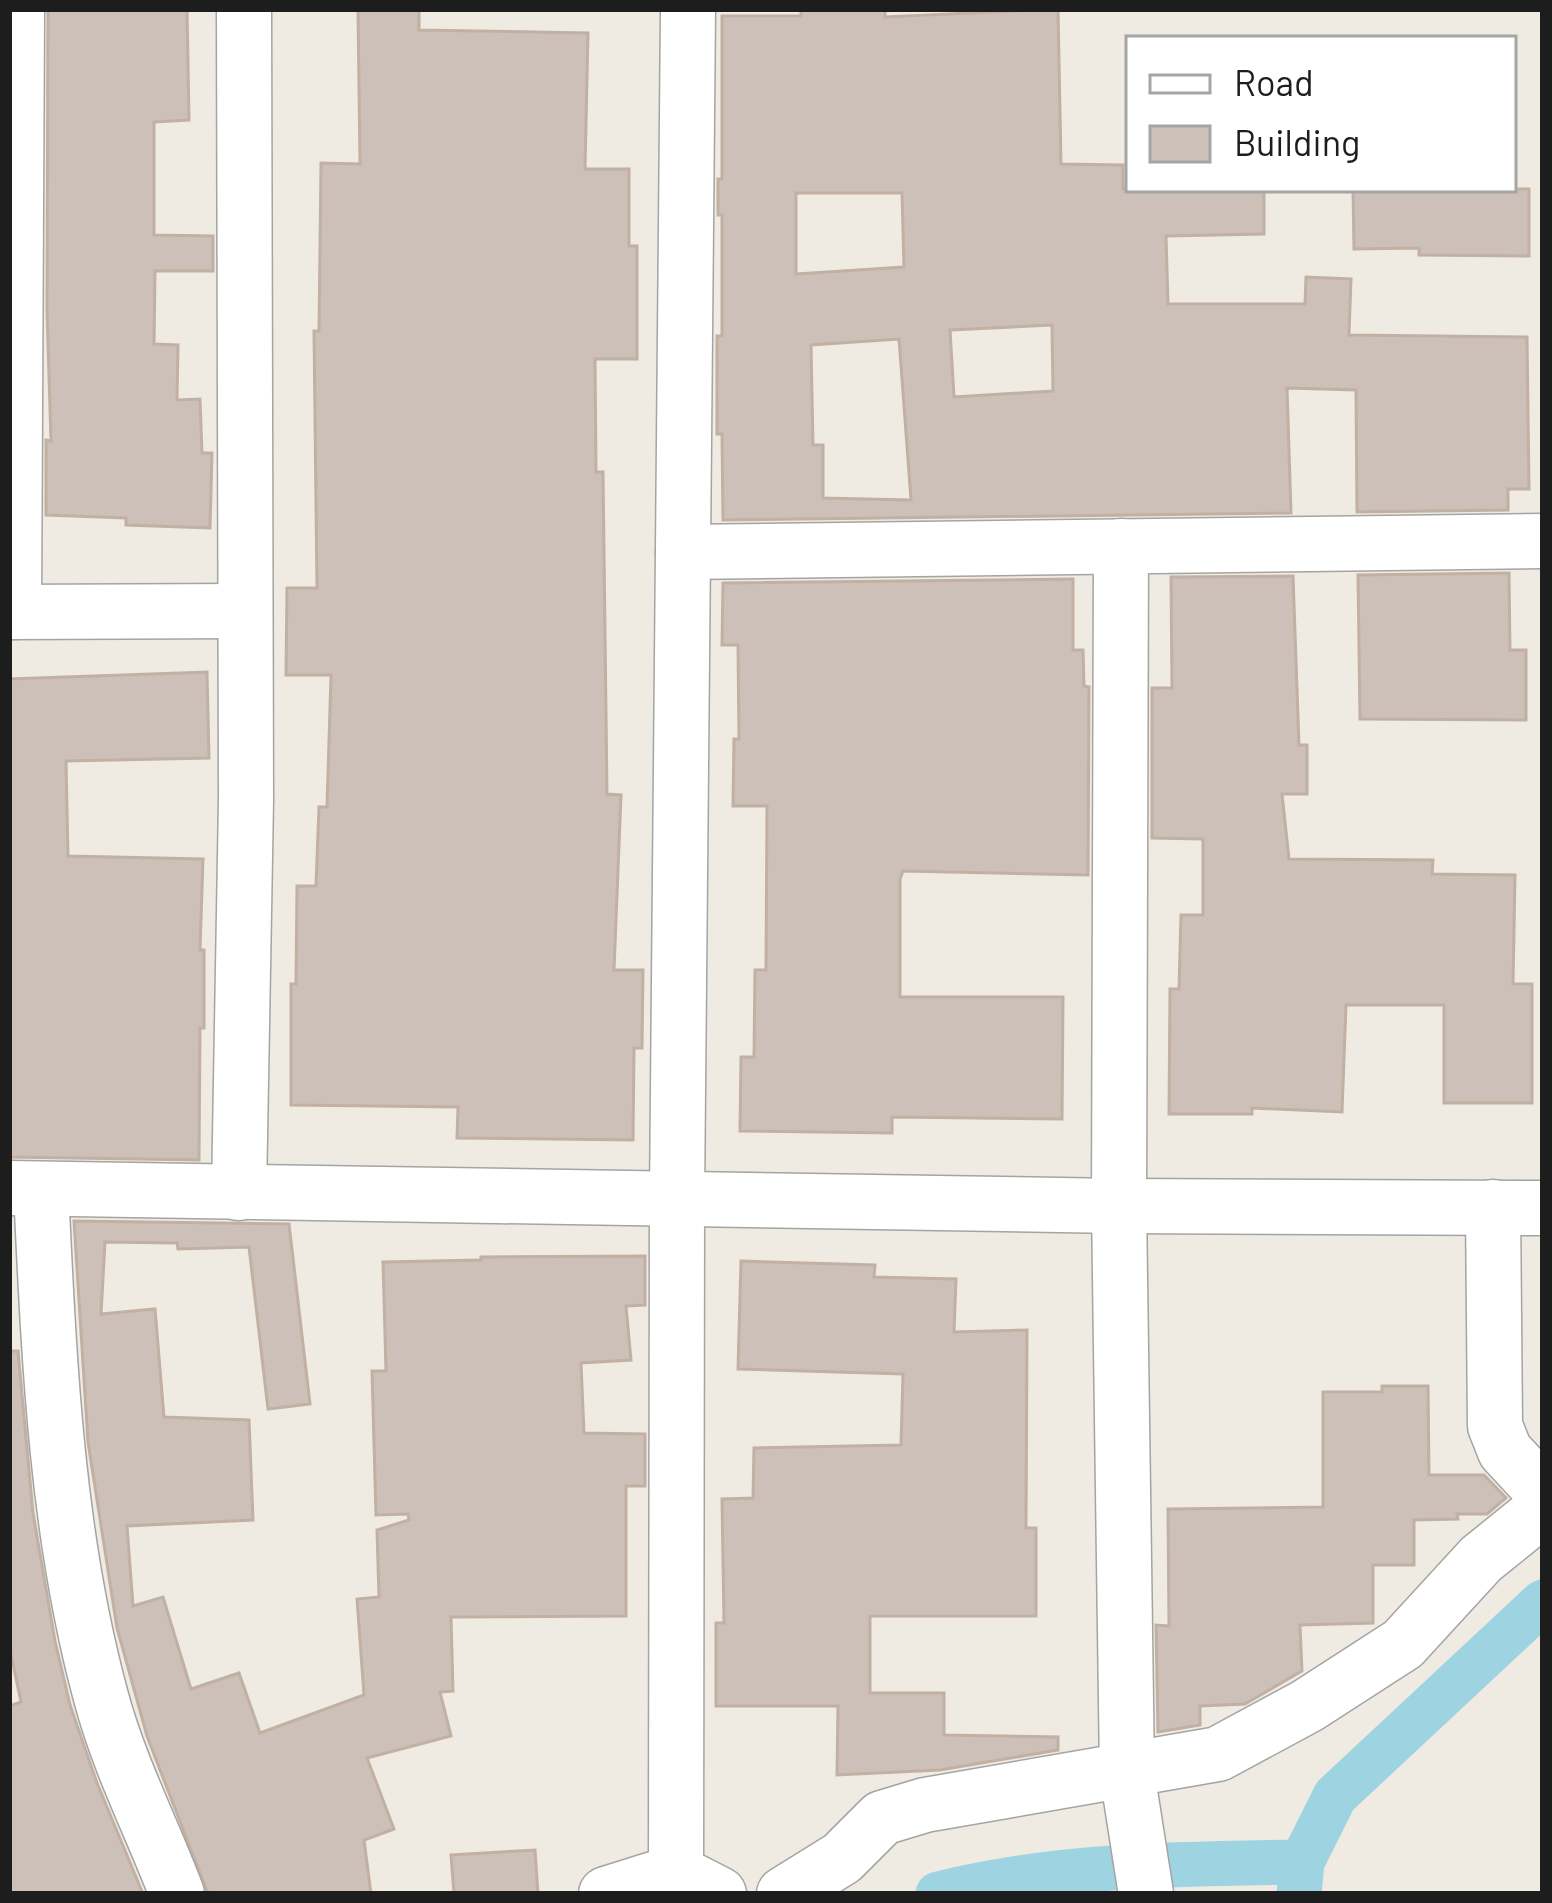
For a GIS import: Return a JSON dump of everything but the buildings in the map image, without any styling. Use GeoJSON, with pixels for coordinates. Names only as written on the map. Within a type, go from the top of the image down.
{"type":"FeatureCollection","features":[{"type":"Feature","properties":{"kind":"street"},"geometry":{"type":"LineString","coordinates":[[17,9],[12,612],[244,611]]}},
{"type":"Feature","properties":{"kind":"street"},"geometry":{"type":"LineString","coordinates":[[239,1193],[246,800],[244,9]]}},
{"type":"Feature","properties":{"kind":"street"},"geometry":{"type":"LineString","coordinates":[[606,1894],[691,1887],[677,1199],[688,9]]}},
{"type":"Feature","properties":{"kind":"street"},"geometry":{"type":"LineString","coordinates":[[683,552],[1543,541]]}},
{"type":"Feature","properties":{"kind":"street"},"geometry":{"type":"LineString","coordinates":[[1121,546],[1119,1206],[1129,1782],[1146,1894]]}},
{"type":"Feature","properties":{"kind":"street"},"geometry":{"type":"LineString","coordinates":[[176,1894],[101,1700],[80,1607],[25,1188],[1518,1208],[1495,1426],[1505,1451],[1543,1492]]}},
{"type":"Feature","properties":{"kind":"street"},"geometry":{"type":"LineString","coordinates":[[784,1894],[842,1858],[882,1818],[925,1805],[1129,1782],[1218,1754],[1307,1706],[1403,1644],[1481,1558],[1543,1509]]}},
{"type":"Feature","properties":{"kind":"waterway"},"geometry":{"type":"LineString","coordinates":[[1299,1894],[1302,1862],[1335,1796],[1543,1602]]}},
{"type":"Feature","properties":{"kind":"waterway"},"geometry":{"type":"LineString","coordinates":[[938,1894],[1074,1871],[1302,1862]]}}]}
